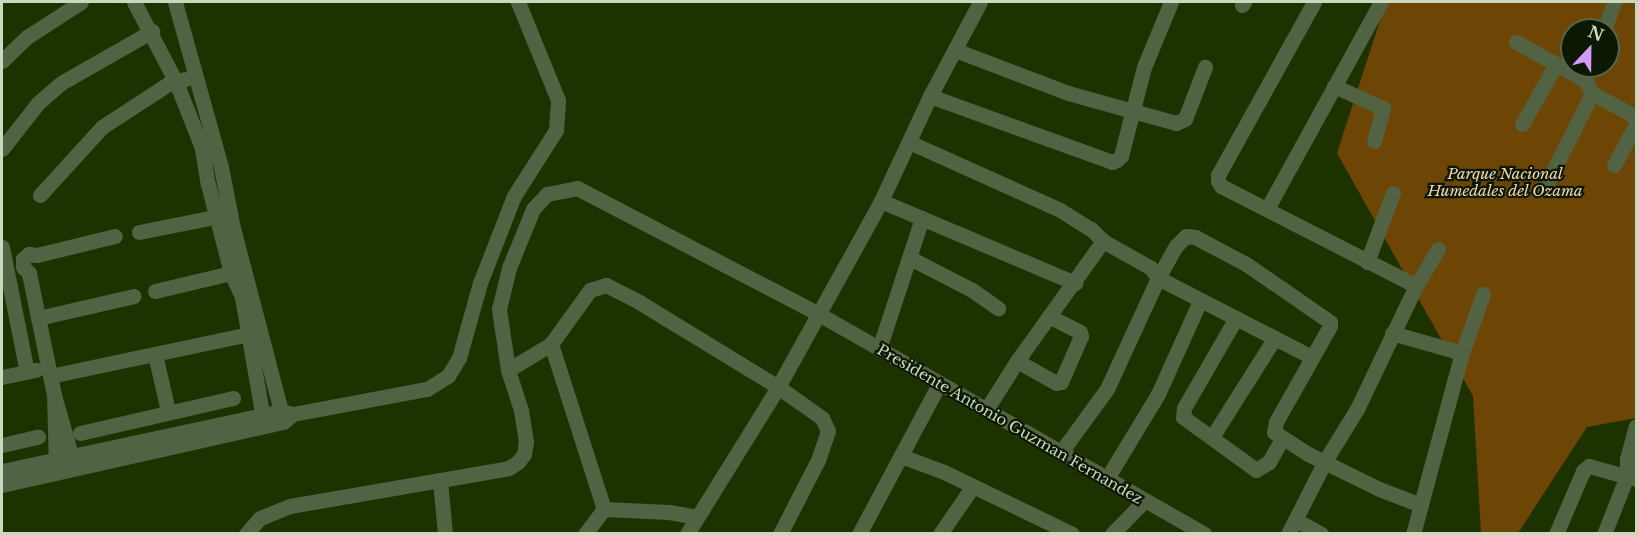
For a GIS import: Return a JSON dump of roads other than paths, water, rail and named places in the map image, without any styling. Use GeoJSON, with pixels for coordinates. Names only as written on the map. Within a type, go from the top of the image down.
{"type":"FeatureCollection","features":[{"type":"Feature","properties":{"kind":"street"},"geometry":{"type":"LineString","coordinates":[[2,61],[27,36],[81,2]]}},
{"type":"Feature","properties":{"kind":"street"},"geometry":{"type":"LineString","coordinates":[[134,2],[152,31],[176,82],[202,148],[224,215],[256,333],[263,421]]}},
{"type":"Feature","properties":{"kind":"street"},"geometry":{"type":"LineString","coordinates":[[175,2],[221,167],[231,273],[286,416]]}},
{"type":"Feature","properties":{"kind":"street"},"geometry":{"type":"LineString","coordinates":[[2,485],[56,466],[286,416],[427,389],[448,376],[459,358],[480,283],[514,196],[556,130],[558,100],[518,2]]}},
{"type":"Feature","properties":{"kind":"street"},"geometry":{"type":"LineString","coordinates":[[687,534],[778,387],[881,201],[930,96],[980,2]]}},
{"type":"Feature","properties":{"kind":"street"},"geometry":{"type":"LineString","coordinates":[[930,96],[1112,162],[1121,156],[1144,67],[1171,2]]}},
{"type":"Feature","properties":{"kind":"street"},"geometry":{"type":"LineString","coordinates":[[1314,2],[1218,175],[1221,186],[1416,286]]}},
{"type":"Feature","properties":{"kind":"street"},"geometry":{"type":"LineString","coordinates":[[1267,209],[1381,2]]}},
{"type":"Feature","properties":{"kind":"street"},"geometry":{"type":"LineString","coordinates":[[1608,18],[1614,2]]}},
{"type":"Feature","properties":{"kind":"street"},"geometry":{"type":"LineString","coordinates":[[2,149],[38,103],[61,83],[152,31]]}},
{"type":"Feature","properties":{"kind":"street"},"geometry":{"type":"LineString","coordinates":[[1516,42],[1555,66],[1588,79],[1636,117]]}},
{"type":"Feature","properties":{"kind":"street"},"geometry":{"type":"LineString","coordinates":[[954,50],[1068,93],[1132,112],[1181,122],[1185,119],[1204,67]]}},
{"type":"Feature","properties":{"kind":"street"},"geometry":{"type":"LineString","coordinates":[[1522,124],[1555,66]]}},
{"type":"Feature","properties":{"kind":"street"},"geometry":{"type":"LineString","coordinates":[[40,195],[102,127],[168,84],[194,76]]}},
{"type":"Feature","properties":{"kind":"street"},"geometry":{"type":"LineString","coordinates":[[1544,189],[1588,79]]}},
{"type":"Feature","properties":{"kind":"street"},"geometry":{"type":"LineString","coordinates":[[1334,86],[1383,108],[1374,141]]}},
{"type":"Feature","properties":{"kind":"street"},"geometry":{"type":"LineString","coordinates":[[1614,165],[1636,124]]}},
{"type":"Feature","properties":{"kind":"street"},"geometry":{"type":"LineString","coordinates":[[909,142],[1060,210],[1092,229],[1103,241],[1151,268],[1158,278],[1312,357]]}},
{"type":"Feature","properties":{"kind":"street","name":"Presidente Antonio Guzman Fernandez"},"geometry":{"type":"LineString","coordinates":[[440,480],[509,468],[524,454],[526,442],[521,411],[508,370],[499,309],[509,267],[533,209],[547,194],[561,189],[577,188],[817,313],[1204,534]]}},
{"type":"Feature","properties":{"kind":"street"},"geometry":{"type":"LineString","coordinates":[[1367,262],[1393,193]]}},
{"type":"Feature","properties":{"kind":"street"},"geometry":{"type":"LineString","coordinates":[[881,201],[1075,283]]}},
{"type":"Feature","properties":{"kind":"street"},"geometry":{"type":"LineString","coordinates":[[139,231],[224,215]]}},
{"type":"Feature","properties":{"kind":"street"},"geometry":{"type":"LineString","coordinates":[[879,349],[922,218]]}},
{"type":"Feature","properties":{"kind":"street"},"geometry":{"type":"LineString","coordinates":[[74,462],[54,395],[29,273],[23,267],[23,259],[29,254],[38,255],[115,236]]}},
{"type":"Feature","properties":{"kind":"street"},"geometry":{"type":"LineString","coordinates":[[1061,452],[1107,389],[1158,278],[1181,239],[1195,237],[1246,264],[1328,319],[1330,326],[1274,428],[1274,432],[1308,454],[1379,489],[1422,505]]}},
{"type":"Feature","properties":{"kind":"street"},"geometry":{"type":"LineString","coordinates":[[986,410],[1017,361],[1103,241]]}},
{"type":"Feature","properties":{"kind":"street"},"geometry":{"type":"LineString","coordinates":[[2,248],[8,310],[27,372]]}},
{"type":"Feature","properties":{"kind":"street"},"geometry":{"type":"LineString","coordinates":[[1288,534],[1325,461],[1357,409],[1392,333],[1438,249]]}},
{"type":"Feature","properties":{"kind":"street"},"geometry":{"type":"LineString","coordinates":[[910,258],[972,290],[998,308]]}},
{"type":"Feature","properties":{"kind":"street"},"geometry":{"type":"LineString","coordinates":[[155,291],[231,273]]}},
{"type":"Feature","properties":{"kind":"street"},"geometry":{"type":"LineString","coordinates":[[508,370],[551,344],[590,290],[606,285],[639,302],[778,387],[822,418],[828,431],[818,460],[780,534]]}},
{"type":"Feature","properties":{"kind":"street"},"geometry":{"type":"LineString","coordinates":[[1413,534],[1462,353],[1483,294]]}},
{"type":"Feature","properties":{"kind":"street"},"geometry":{"type":"LineString","coordinates":[[8,310],[36,311],[134,296]]}},
{"type":"Feature","properties":{"kind":"street"},"geometry":{"type":"LineString","coordinates":[[1106,480],[1158,394],[1200,301]]}},
{"type":"Feature","properties":{"kind":"street"},"geometry":{"type":"LineString","coordinates":[[1017,361],[1056,382],[1061,382],[1081,336],[1080,332],[1049,316]]}},
{"type":"Feature","properties":{"kind":"street"},"geometry":{"type":"LineString","coordinates":[[1236,318],[1184,408],[1183,417],[1256,470],[1269,462],[1282,439]]}},
{"type":"Feature","properties":{"kind":"street"},"geometry":{"type":"LineString","coordinates":[[2,377],[27,372],[49,372],[155,354],[256,333]]}},
{"type":"Feature","properties":{"kind":"street"},"geometry":{"type":"LineString","coordinates":[[1392,333],[1462,353]]}},
{"type":"Feature","properties":{"kind":"street"},"geometry":{"type":"LineString","coordinates":[[1212,437],[1274,339]]}},
{"type":"Feature","properties":{"kind":"street"},"geometry":{"type":"LineString","coordinates":[[551,344],[604,509]]}},
{"type":"Feature","properties":{"kind":"street"},"geometry":{"type":"LineString","coordinates":[[155,354],[168,411]]}},
{"type":"Feature","properties":{"kind":"street"},"geometry":{"type":"LineString","coordinates":[[859,534],[939,384]]}},
{"type":"Feature","properties":{"kind":"street"},"geometry":{"type":"LineString","coordinates":[[54,395],[56,466]]}},
{"type":"Feature","properties":{"kind":"street"},"geometry":{"type":"LineString","coordinates":[[80,433],[168,411],[233,398]]}},
{"type":"Feature","properties":{"kind":"street"},"geometry":{"type":"LineString","coordinates":[[1604,534],[1632,477],[1627,459],[1636,426]]}},
{"type":"Feature","properties":{"kind":"street"},"geometry":{"type":"LineString","coordinates":[[2,445],[38,437]]}},
{"type":"Feature","properties":{"kind":"street"},"geometry":{"type":"LineString","coordinates":[[901,456],[973,486],[1072,534]]}},
{"type":"Feature","properties":{"kind":"street"},"geometry":{"type":"LineString","coordinates":[[2,471],[56,466]]}},
{"type":"Feature","properties":{"kind":"street"},"geometry":{"type":"LineString","coordinates":[[1556,534],[1583,471],[1589,466],[1632,477]]}},
{"type":"Feature","properties":{"kind":"street"},"geometry":{"type":"LineString","coordinates":[[246,534],[260,518],[290,506],[440,480],[445,534]]}},
{"type":"Feature","properties":{"kind":"street"},"geometry":{"type":"LineString","coordinates":[[941,533],[973,486]]}},
{"type":"Feature","properties":{"kind":"street"},"geometry":{"type":"LineString","coordinates":[[1112,534],[1144,501]]}},
{"type":"Feature","properties":{"kind":"street"},"geometry":{"type":"LineString","coordinates":[[604,509],[669,512],[696,517]]}},
{"type":"Feature","properties":{"kind":"street"},"geometry":{"type":"LineString","coordinates":[[585,534],[604,509]]}},
{"type":"Feature","properties":{"kind":"street"},"geometry":{"type":"LineString","coordinates":[[1296,520],[1321,534]]}},
{"type":"Feature","properties":{"kind":"park label","name":"Parque Nacional Humedales del Ozama"},"geometry":{"type":"Point","coordinates":[1505,182]}}]}
